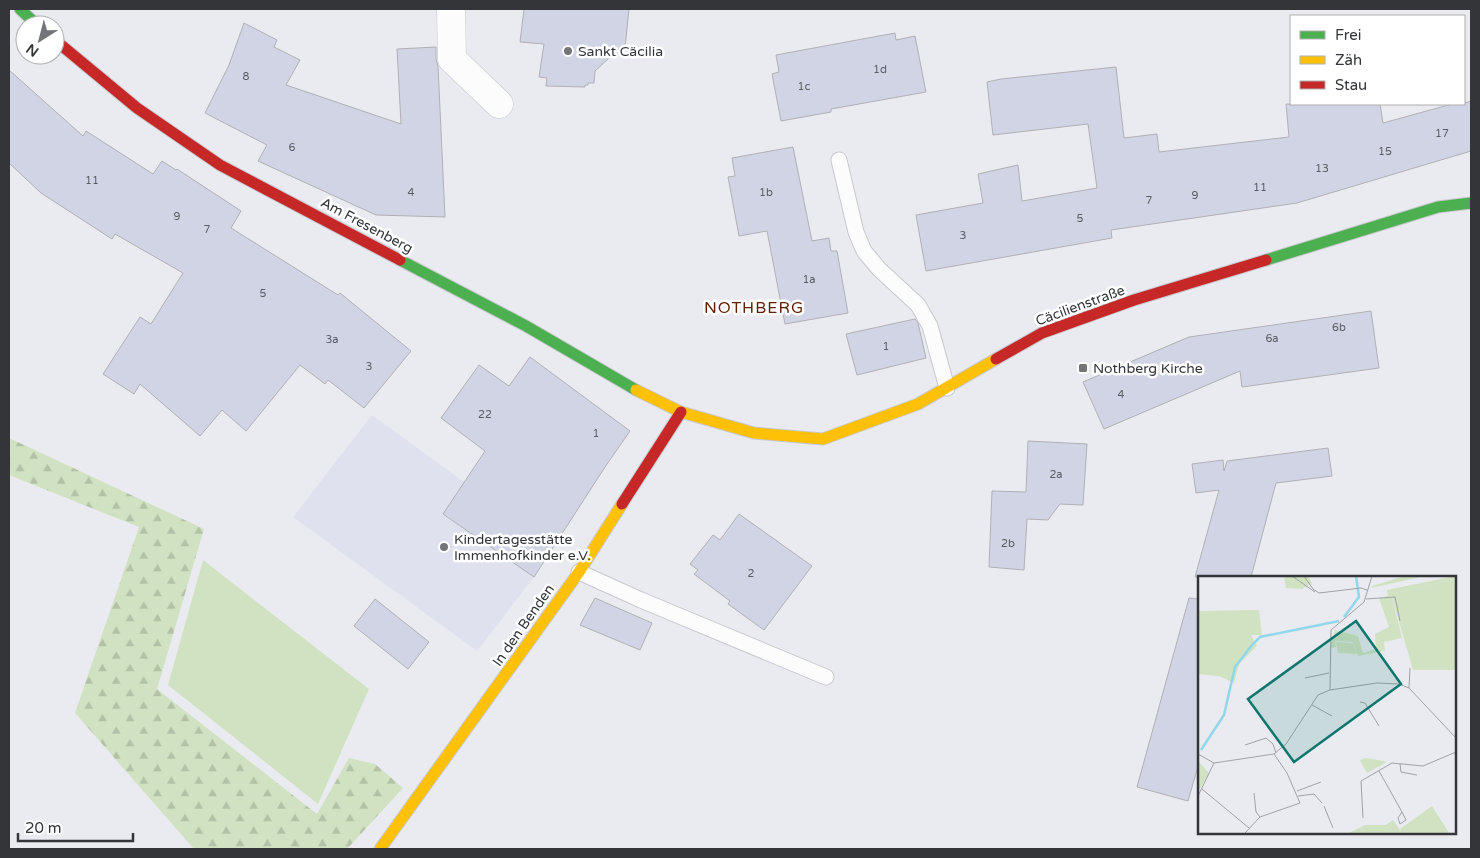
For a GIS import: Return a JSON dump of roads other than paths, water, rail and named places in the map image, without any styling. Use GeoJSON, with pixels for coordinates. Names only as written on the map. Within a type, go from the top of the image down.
{"type":"FeatureCollection","features":[{"type":"Feature","properties":{"kind":"street"},"geometry":{"type":"LineString","coordinates":[[451,9],[452,59],[499,104]]}},
{"type":"Feature","properties":{"kind":"street","name":"Am Fresenberg"},"geometry":{"type":"LineString","coordinates":[[65,48],[137,108],[220,164],[526,326],[638,391],[682,412]]}},
{"type":"Feature","properties":{"kind":"street","name":"Cäcilienstraße"},"geometry":{"type":"LineString","coordinates":[[682,412],[754,433],[823,439],[918,404],[1042,333],[1116,307],[1438,208],[1471,203]]}},
{"type":"Feature","properties":{"kind":"street","name":"In den Benden"},"geometry":{"type":"LineString","coordinates":[[380,849],[579,572],[682,412]]}},
{"type":"Feature","properties":{"kind":"lane"},"geometry":{"type":"LineString","coordinates":[[839,160],[856,232],[864,251],[879,269],[918,305],[930,326],[947,388]]}},
{"type":"Feature","properties":{"kind":"lane"},"geometry":{"type":"LineString","coordinates":[[579,572],[641,600],[826,677]]}},
{"type":"Feature","properties":{"kind":"place","name":"Sankt Cäcilia"},"geometry":{"type":"Point","coordinates":[568,51]}},
{"type":"Feature","properties":{"kind":"place","name":"Nothberg Kirche"},"geometry":{"type":"Point","coordinates":[1083,368]}},
{"type":"Feature","properties":{"kind":"place","name":"Kindertagesstätte Immenhofkinder e.V."},"geometry":{"type":"Point","coordinates":[444,547]}},
{"type":"Feature","properties":{"kind":"district","name":"NOTHBERG"},"geometry":{"type":"Point","coordinates":[754,307]}}]}
